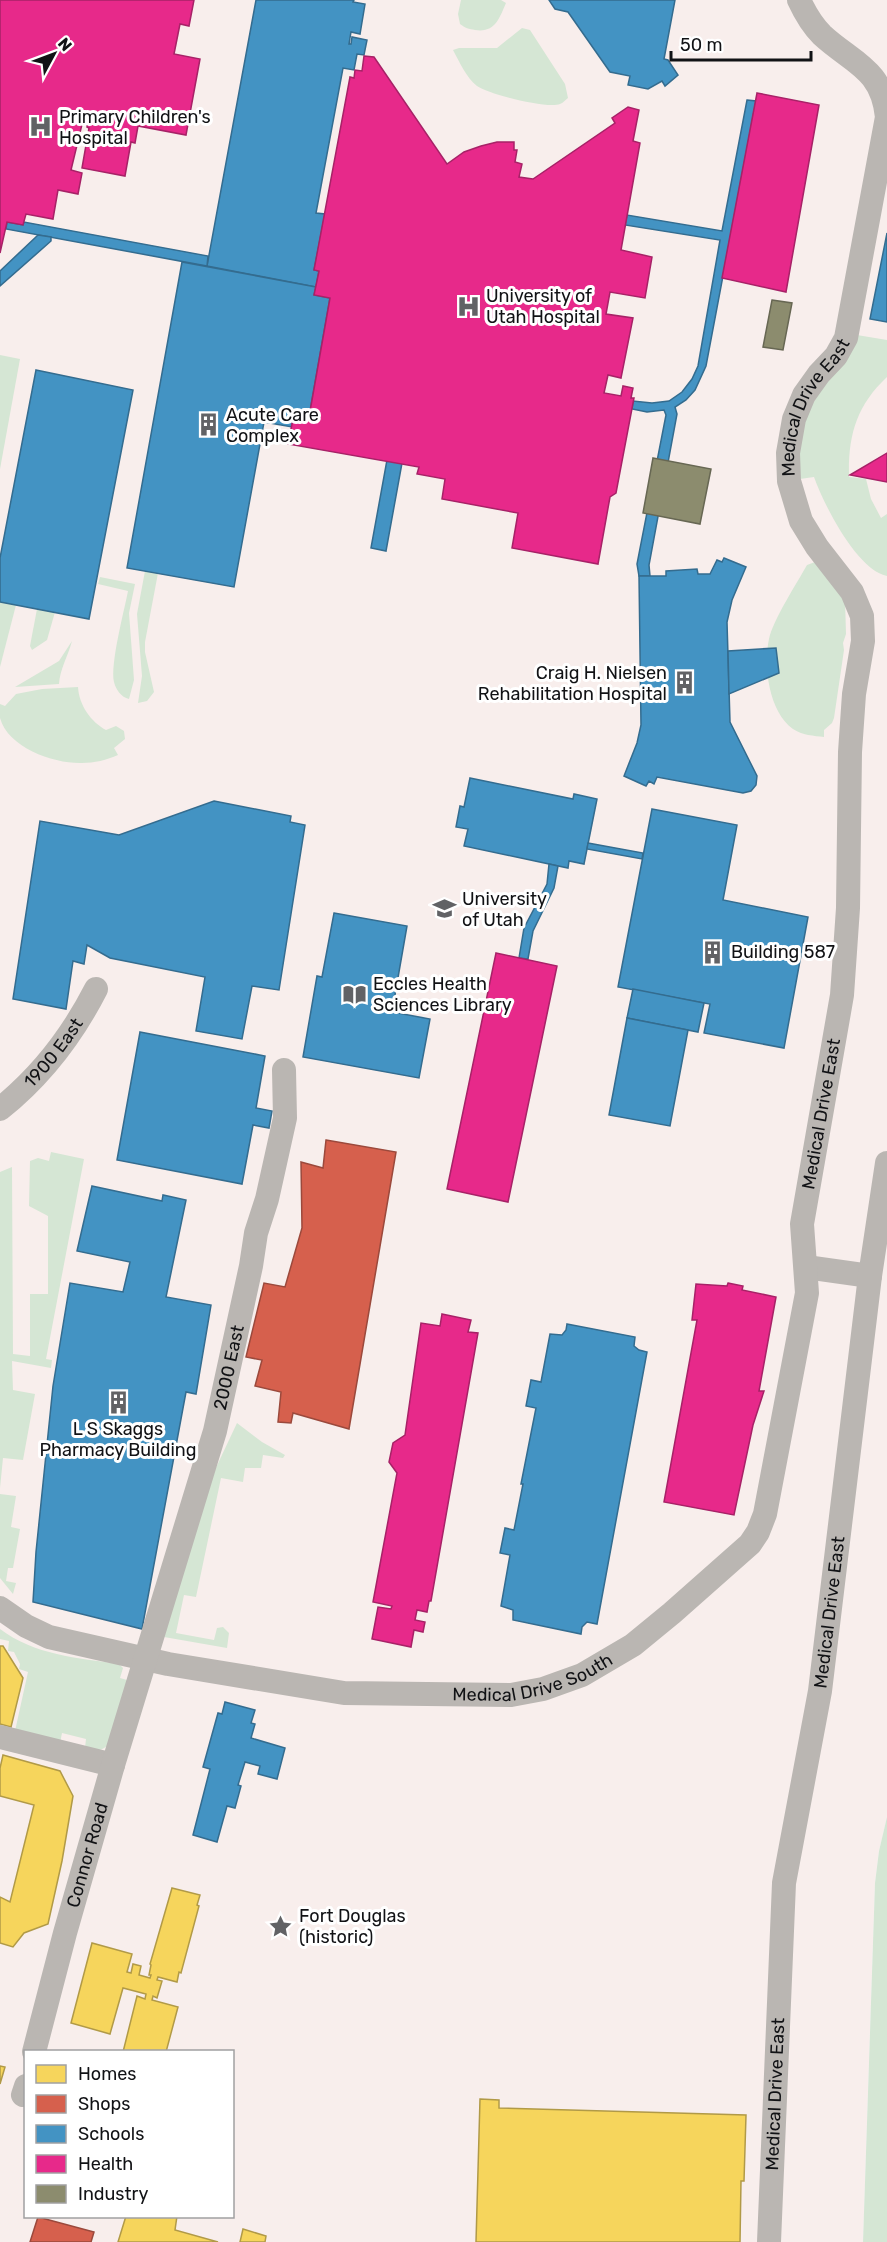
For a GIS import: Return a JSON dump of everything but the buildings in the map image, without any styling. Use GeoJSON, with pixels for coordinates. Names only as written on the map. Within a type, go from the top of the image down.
{"type":"FeatureCollection","features":[{"type":"Feature","properties":{"kind":"street","name":"Medical Drive East"},"geometry":{"type":"LineString","coordinates":[[799,0],[814,27],[861,64],[871,75],[882,96],[887,117],[846,338],[836,357],[819,374],[804,395],[794,419],[788,453],[789,481],[801,521],[817,547],[852,592],[862,616],[864,631],[854,694],[850,752],[848,908],[842,995],[802,1224],[806,1267]]}},
{"type":"Feature","properties":{"kind":"street","name":"1900 East"},"geometry":{"type":"LineString","coordinates":[[0,1109],[34,1078],[71,1033],[96,989]]}},
{"type":"Feature","properties":{"kind":"street","name":"2000 East"},"geometry":{"type":"LineString","coordinates":[[146,1660],[215,1431],[256,1233],[267,1199],[285,1118],[284,1070]]}},
{"type":"Feature","properties":{"kind":"street","name":"Medical Drive East"},"geometry":{"type":"LineString","coordinates":[[769,2242],[784,1883],[820,1691],[870,1276],[887,1162]]}},
{"type":"Feature","properties":{"kind":"street"},"geometry":{"type":"LineString","coordinates":[[806,1267],[870,1276]]}},
{"type":"Feature","properties":{"kind":"street","name":"Medical Drive South"},"geometry":{"type":"LineString","coordinates":[[0,1608],[26,1626],[49,1636],[146,1660],[344,1693],[511,1695],[543,1689],[582,1675],[633,1645],[750,1544],[758,1532],[765,1514],[805,1305],[806,1267]]}},
{"type":"Feature","properties":{"kind":"street","name":"Connor Road"},"geometry":{"type":"LineString","coordinates":[[35,2050],[64,1933],[146,1660]]}},
{"type":"Feature","properties":{"kind":"street"},"geometry":{"type":"LineString","coordinates":[[0,1737],[113,1765]]}},
{"type":"Feature","properties":{"kind":"shaded area","name":"University of Utah"},"geometry":{"type":"Polygon","coordinates":[[[0,0],[887,0],[887,1817],[875,1883],[863,2242],[0,2242],[0,0]]]}},
{"type":"Feature","properties":{"kind":"green space"},"geometry":{"type":"Polygon","coordinates":[[[461,0],[501,0],[506,3],[492,27],[475,30],[460,24],[458,14],[461,0]]]}},
{"type":"Feature","properties":{"kind":"green space"},"geometry":{"type":"Polygon","coordinates":[[[522,28],[530,30],[565,84],[568,98],[561,104],[531,103],[505,97],[477,86],[464,70],[453,50],[497,48],[522,28]]]}},
{"type":"Feature","properties":{"kind":"green space"},"geometry":{"type":"Polygon","coordinates":[[[857,335],[887,340],[887,377],[868,399],[856,422],[850,448],[849,477],[866,479],[871,499],[881,518],[887,514],[887,576],[864,562],[853,549],[825,503],[814,477],[800,479],[799,447],[807,416],[821,388],[857,335]]]}},
{"type":"Feature","properties":{"kind":"green space"},"geometry":{"type":"Polygon","coordinates":[[[0,355],[20,359],[0,469],[0,355]]]}},
{"type":"Feature","properties":{"kind":"green space"},"geometry":{"type":"Polygon","coordinates":[[[815,562],[845,599],[846,634],[834,718],[824,730],[824,737],[800,733],[793,729],[778,712],[770,688],[767,662],[769,639],[775,622],[807,565],[815,562]]]}},
{"type":"Feature","properties":{"kind":"green space"},"geometry":{"type":"Polygon","coordinates":[[[145,571],[158,573],[145,642],[154,692],[147,701],[138,703],[142,676],[137,614],[145,571]]]}},
{"type":"Feature","properties":{"kind":"green space"},"geometry":{"type":"Polygon","coordinates":[[[100,577],[135,584],[129,613],[134,680],[129,699],[118,690],[113,674],[128,591],[98,584],[100,577]]]}},
{"type":"Feature","properties":{"kind":"green space"},"geometry":{"type":"Polygon","coordinates":[[[0,602],[16,605],[0,667],[0,602]]]}},
{"type":"Feature","properties":{"kind":"green space"},"geometry":{"type":"Polygon","coordinates":[[[37,609],[55,612],[47,640],[32,650],[30,646],[37,609]]]}},
{"type":"Feature","properties":{"kind":"green space"},"geometry":{"type":"Polygon","coordinates":[[[72,641],[59,684],[15,687],[59,661],[72,641]]]}},
{"type":"Feature","properties":{"kind":"green space"},"geometry":{"type":"Polygon","coordinates":[[[78,687],[83,706],[95,722],[106,730],[116,726],[124,731],[125,739],[114,748],[118,755],[105,760],[82,763],[59,761],[22,746],[5,729],[0,718],[0,704],[5,706],[16,694],[42,689],[78,687]]]}},
{"type":"Feature","properties":{"kind":"green space"},"geometry":{"type":"Polygon","coordinates":[[[51,1152],[84,1159],[46,1359],[52,1360],[51,1368],[12,1361],[13,1390],[35,1394],[23,1460],[3,1458],[0,1488],[0,1172],[12,1167],[13,1354],[30,1356],[30,1294],[48,1294],[48,1216],[29,1206],[30,1161],[38,1158],[49,1161],[51,1152]]]}},
{"type":"Feature","properties":{"kind":"green space"},"geometry":{"type":"Polygon","coordinates":[[[237,1423],[262,1442],[285,1455],[283,1458],[263,1455],[261,1468],[245,1468],[243,1482],[221,1478],[196,1597],[184,1595],[176,1633],[214,1640],[217,1628],[223,1627],[229,1633],[227,1648],[164,1637],[213,1474],[237,1423]]]}},
{"type":"Feature","properties":{"kind":"green space"},"geometry":{"type":"Polygon","coordinates":[[[0,1494],[16,1496],[11,1527],[20,1529],[13,1568],[8,1568],[6,1581],[16,1583],[13,1594],[0,1578],[0,1494]]]}},
{"type":"Feature","properties":{"kind":"green space"},"geometry":{"type":"Polygon","coordinates":[[[0,1629],[27,1645],[42,1650],[119,1664],[123,1668],[120,1678],[127,1680],[110,1743],[107,1746],[99,1750],[92,1750],[85,1748],[86,1739],[62,1733],[60,1743],[15,1731],[28,1672],[19,1669],[20,1664],[14,1652],[8,1651],[9,1641],[0,1639],[0,1629]]]}},
{"type":"Feature","properties":{"kind":"green space"},"geometry":{"type":"Polygon","coordinates":[[[887,1817],[887,2242],[863,2242],[875,1883],[887,1817]]]}},
{"type":"Feature","properties":{"kind":"place","name":"Primary Children's Hospital"},"geometry":{"type":"Point","coordinates":[41,127]}},
{"type":"Feature","properties":{"kind":"place","name":"University of Utah Hospital"},"geometry":{"type":"Point","coordinates":[468,306]}},
{"type":"Feature","properties":{"kind":"place","name":"Acute Care Complex"},"geometry":{"type":"Point","coordinates":[208,425]}},
{"type":"Feature","properties":{"kind":"place","name":"Craig H. Nielsen Rehabilitation Hospital"},"geometry":{"type":"Point","coordinates":[685,683]}},
{"type":"Feature","properties":{"kind":"place","name":"University of Utah"},"geometry":{"type":"Point","coordinates":[444,909]}},
{"type":"Feature","properties":{"kind":"place","name":"Building 587"},"geometry":{"type":"Point","coordinates":[713,952]}},
{"type":"Feature","properties":{"kind":"place","name":"Eccles Health Sciences Library"},"geometry":{"type":"Point","coordinates":[355,994]}},
{"type":"Feature","properties":{"kind":"place","name":"L S Skaggs Pharmacy Building"},"geometry":{"type":"Point","coordinates":[118,1403]}},
{"type":"Feature","properties":{"kind":"place","name":"Fort Douglas (historic)"},"geometry":{"type":"Point","coordinates":[281,1926]}}]}
